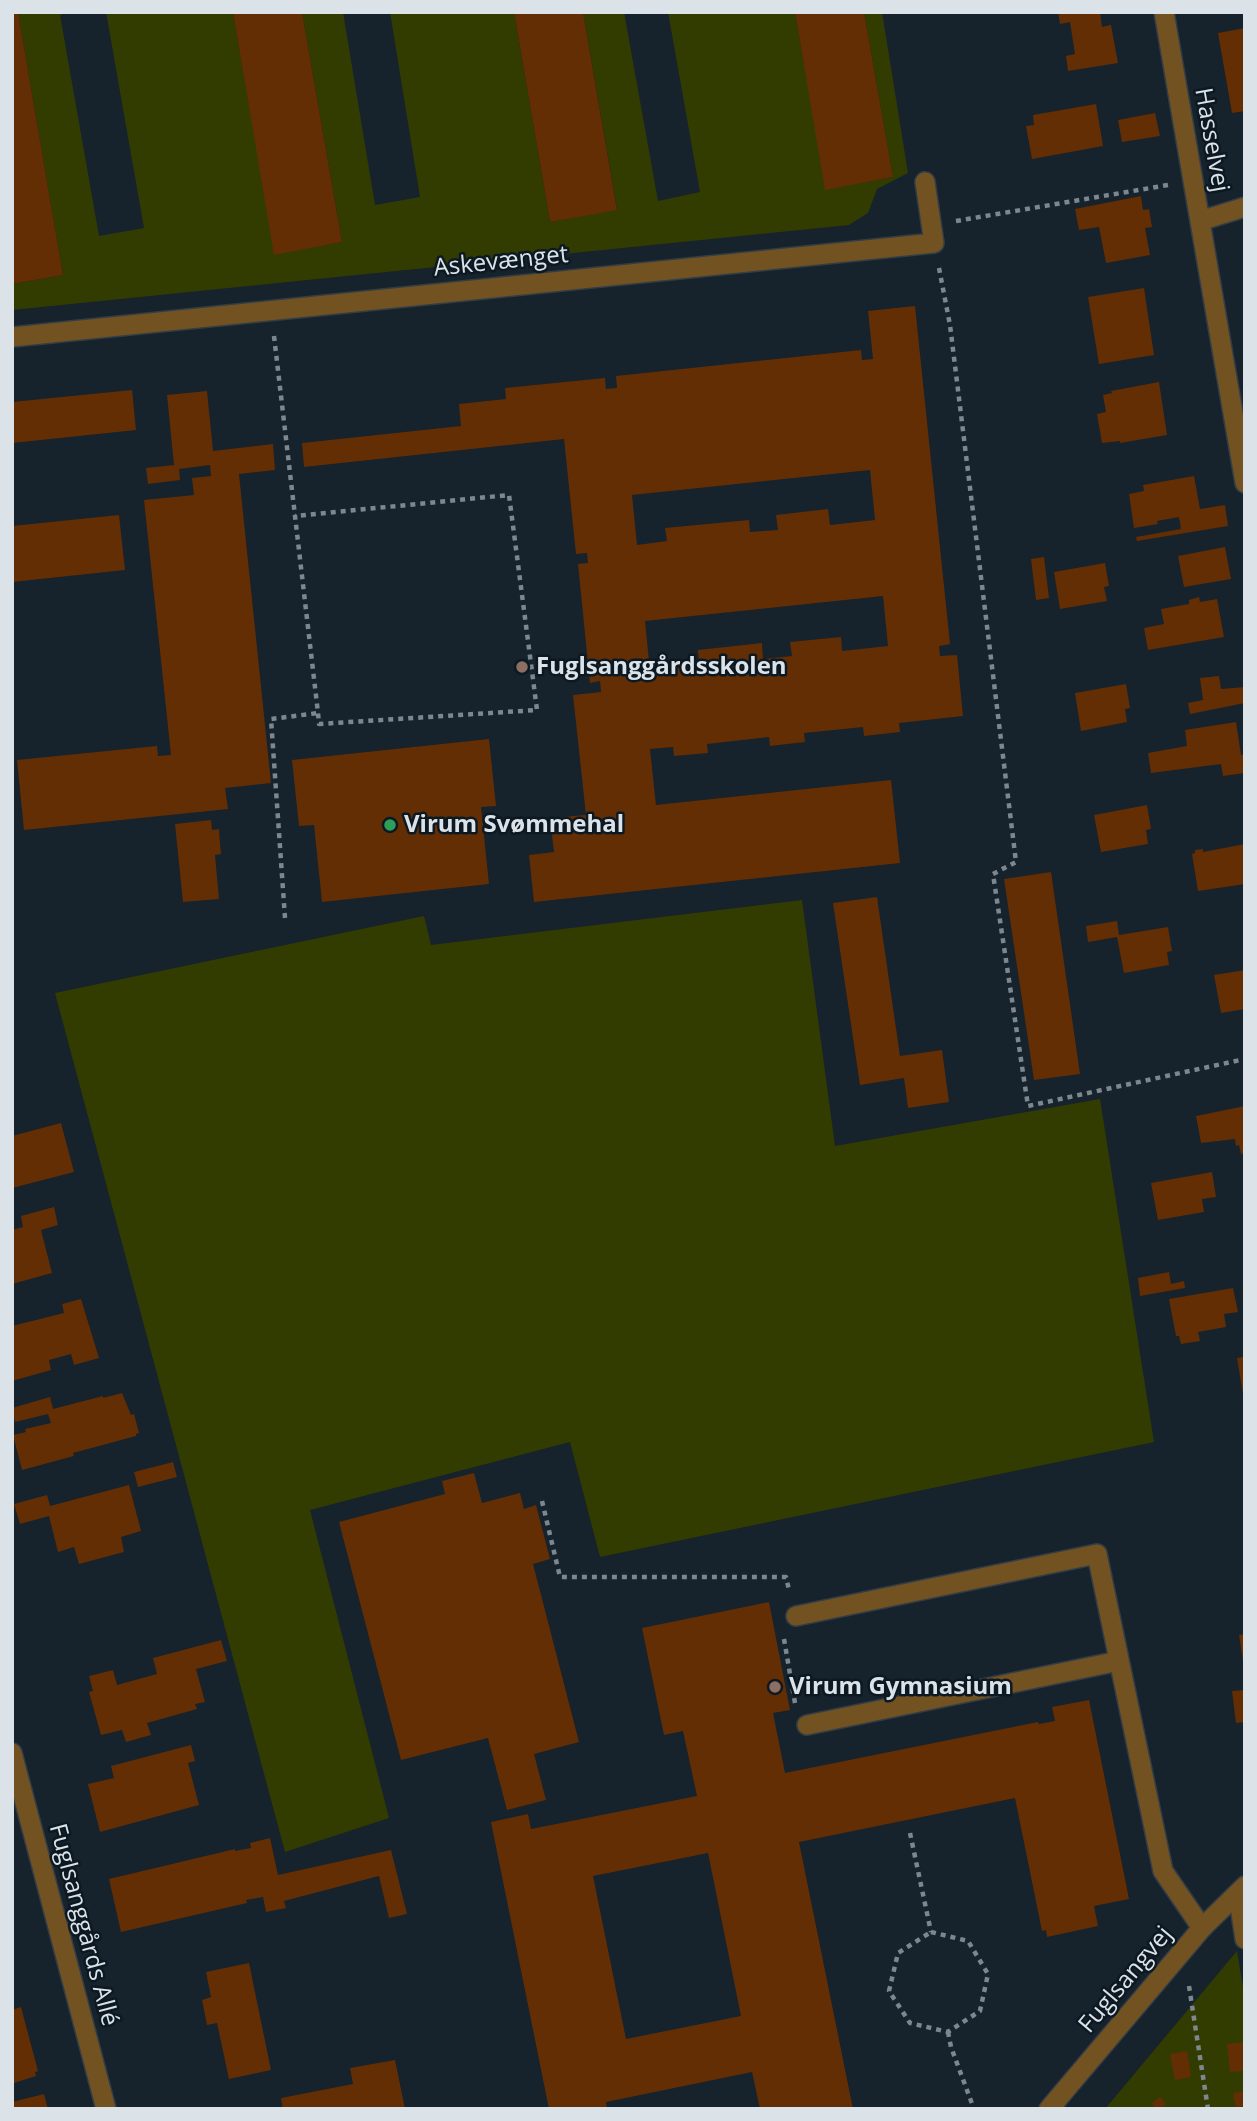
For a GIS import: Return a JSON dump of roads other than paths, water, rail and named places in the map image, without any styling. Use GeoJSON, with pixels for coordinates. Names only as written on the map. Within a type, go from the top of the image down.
{"type":"FeatureCollection","features":[{"type":"Feature","properties":{"kind":"street","name":"Hasselvej"},"geometry":{"type":"LineString","coordinates":[[1164,12],[1245,483]]}},
{"type":"Feature","properties":{"kind":"street","name":"Askevænget"},"geometry":{"type":"LineString","coordinates":[[12,337],[271,311],[932,234],[925,182]]}},
{"type":"Feature","properties":{"kind":"street"},"geometry":{"type":"LineString","coordinates":[[1200,221],[1245,207]]}},
{"type":"Feature","properties":{"kind":"street"},"geometry":{"type":"LineString","coordinates":[[796,1616],[1097,1554],[1163,1871],[1202,1928]]}},
{"type":"Feature","properties":{"kind":"street"},"geometry":{"type":"LineString","coordinates":[[807,1724],[1119,1661]]}},
{"type":"Feature","properties":{"kind":"street","name":"Fuglsanggårds Allé"},"geometry":{"type":"LineString","coordinates":[[12,1753],[106,2109]]}},
{"type":"Feature","properties":{"kind":"street"},"geometry":{"type":"LineString","coordinates":[[1241,1889],[1245,1939]]}},
{"type":"Feature","properties":{"kind":"street","name":"Fuglsangvej"},"geometry":{"type":"LineString","coordinates":[[1049,2109],[1202,1928],[1241,1889]]}},
{"type":"Feature","properties":{"kind":"place","name":"Fuglsanggårdsskolen"},"geometry":{"type":"Point","coordinates":[522,667]}},
{"type":"Feature","properties":{"kind":"place","name":"Virum Svømmehal"},"geometry":{"type":"Point","coordinates":[390,825]}},
{"type":"Feature","properties":{"kind":"place","name":"Virum Gymnasium"},"geometry":{"type":"Point","coordinates":[775,1687]}}]}
